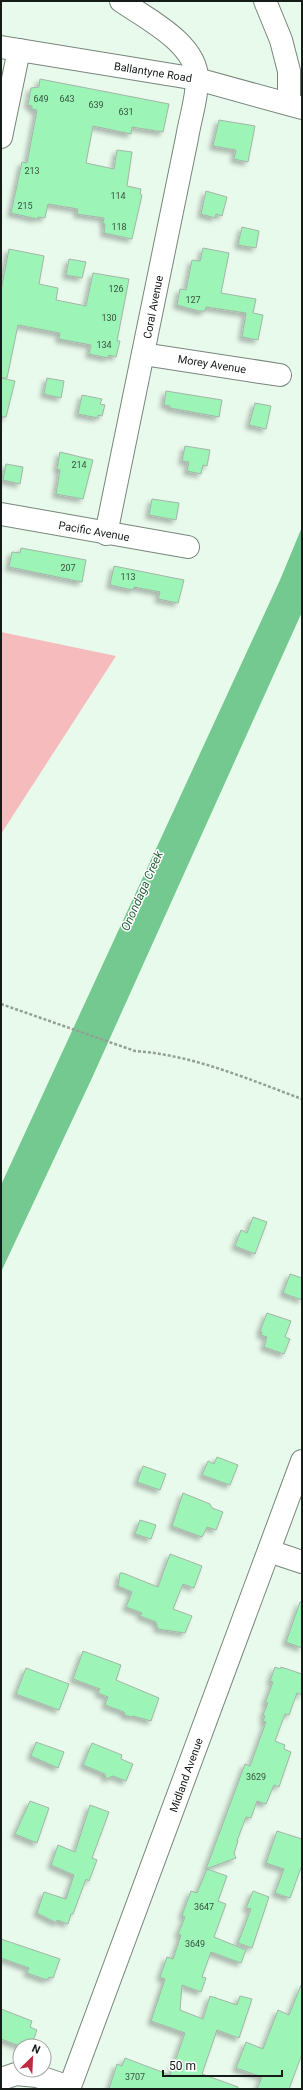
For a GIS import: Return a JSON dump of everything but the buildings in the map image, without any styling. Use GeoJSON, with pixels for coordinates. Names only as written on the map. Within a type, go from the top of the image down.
{"type":"FeatureCollection","features":[{"type":"Feature","properties":{"kind":"street"},"geometry":{"type":"LineString","coordinates":[[121,1],[182,44],[192,61],[197,79]]}},
{"type":"Feature","properties":{"kind":"street"},"geometry":{"type":"LineString","coordinates":[[265,1],[282,40],[296,105]]}},
{"type":"Feature","properties":{"kind":"street"},"geometry":{"type":"LineString","coordinates":[[1,137],[10,49]]}},
{"type":"Feature","properties":{"kind":"street","name":"Ballantyne Road"},"geometry":{"type":"LineString","coordinates":[[10,49],[197,79],[296,105]]}},
{"type":"Feature","properties":{"kind":"street","name":"Coral Avenue"},"geometry":{"type":"LineString","coordinates":[[106,534],[186,146],[197,79]]}},
{"type":"Feature","properties":{"kind":"street","name":"Morey Avenue"},"geometry":{"type":"LineString","coordinates":[[144,354],[280,375]]}},
{"type":"Feature","properties":{"kind":"street","name":"Pacific Avenue"},"geometry":{"type":"LineString","coordinates":[[1,514],[106,534],[188,547]]}},
{"type":"Feature","properties":{"kind":"street","name":"Midland Avenue"},"geometry":{"type":"LineString","coordinates":[[69,2088],[270,1551],[302,1461]]}},
{"type":"Feature","properties":{"kind":"street"},"geometry":{"type":"LineString","coordinates":[[270,1551],[302,1562]]}},
{"type":"Feature","properties":{"kind":"street"},"geometry":{"type":"LineString","coordinates":[[6,2073],[37,2076],[69,2088]]}},
{"type":"Feature","properties":{"kind":"path"},"geometry":{"type":"LineString","coordinates":[[1,1004],[135,1052],[156,1053],[203,1063],[302,1099]]}},
{"type":"Feature","properties":{"kind":"shaded area"},"geometry":{"type":"Polygon","coordinates":[[[1,632],[116,656],[1,834],[1,632]]]}},
{"type":"Feature","properties":{"kind":"water","name":"Onondaga Creek"},"geometry":{"type":"Polygon","coordinates":[[[302,527],[302,612],[92,1078],[1,1272],[1,1185],[280,580],[302,527]]]}}]}
